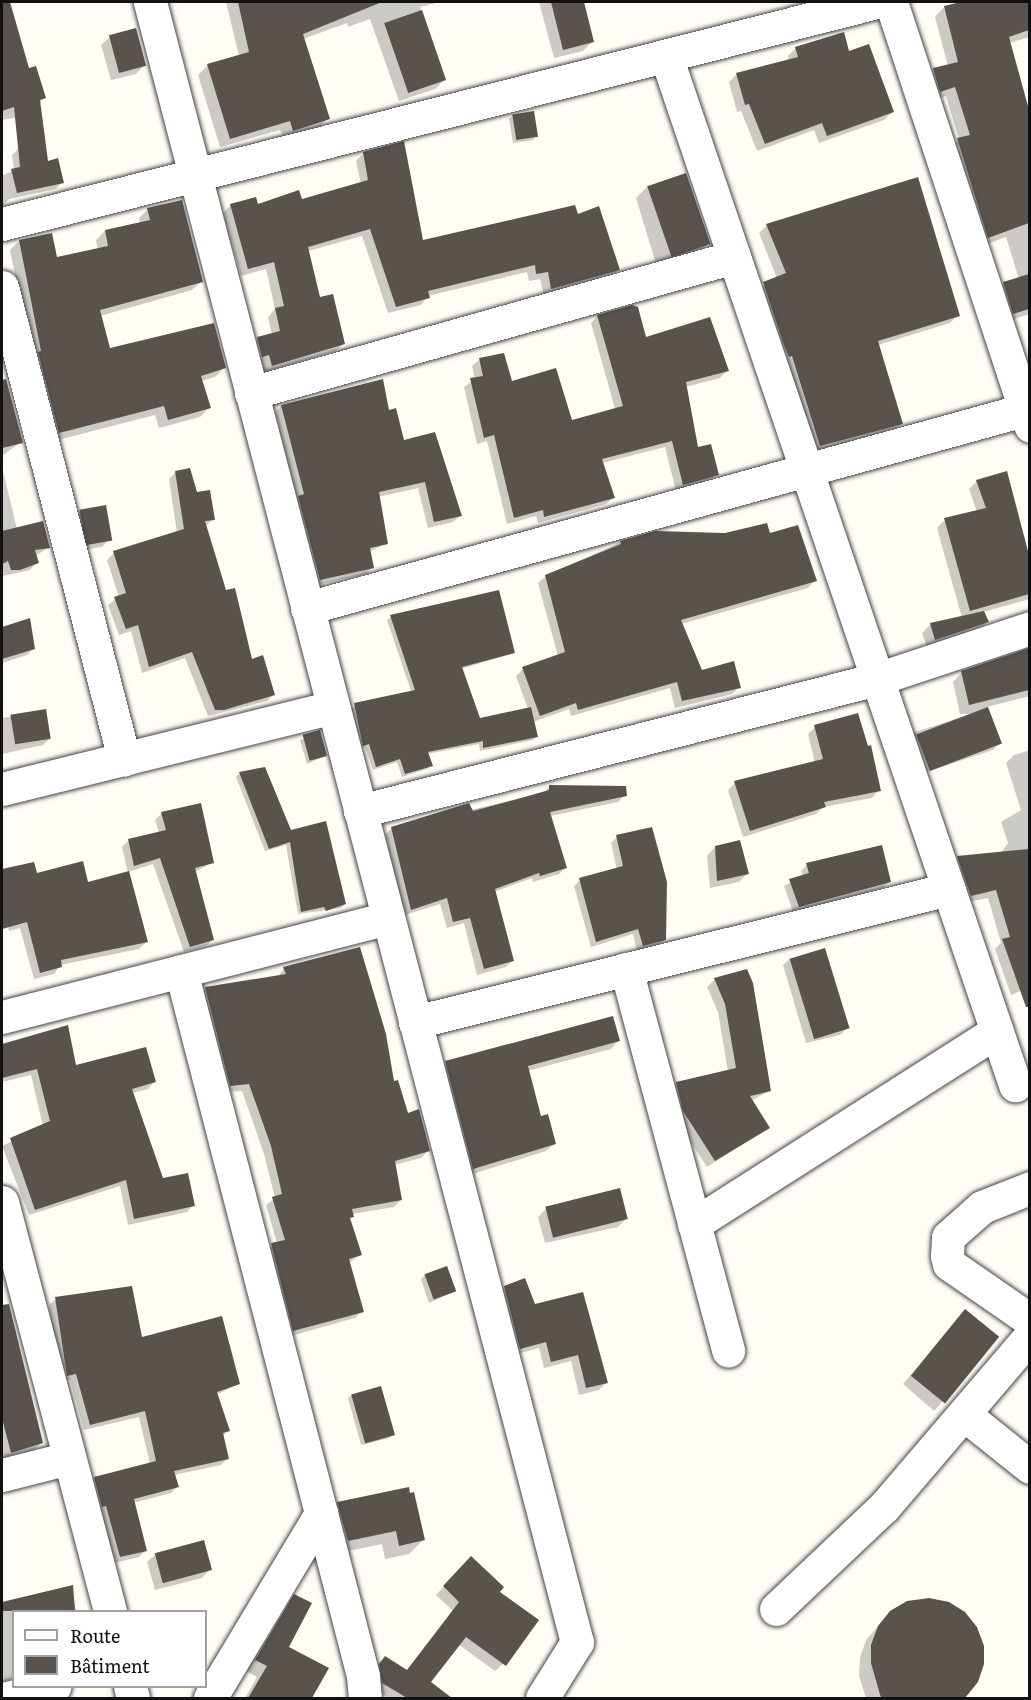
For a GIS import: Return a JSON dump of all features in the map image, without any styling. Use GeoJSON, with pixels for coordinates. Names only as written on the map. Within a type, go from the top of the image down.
{"type":"FeatureCollection","features":[{"type":"Feature","properties":{"kind":"street"},"geometry":{"type":"LineString","coordinates":[[150,2],[577,1642],[542,1698]]}},
{"type":"Feature","properties":{"kind":"street"},"geometry":{"type":"LineString","coordinates":[[2,224],[877,2]]}},
{"type":"Feature","properties":{"kind":"street"},"geometry":{"type":"LineString","coordinates":[[307,608],[806,470],[1027,418],[891,2]]}},
{"type":"Feature","properties":{"kind":"street"},"geometry":{"type":"LineString","coordinates":[[666,56],[1016,1085]]}},
{"type":"Feature","properties":{"kind":"street"},"geometry":{"type":"LineString","coordinates":[[251,393],[734,258]]}},
{"type":"Feature","properties":{"kind":"street"},"geometry":{"type":"LineString","coordinates":[[2,287],[124,759]]}},
{"type":"Feature","properties":{"kind":"street"},"geometry":{"type":"LineString","coordinates":[[360,811],[877,679],[1029,628]]}},
{"type":"Feature","properties":{"kind":"street"},"geometry":{"type":"LineString","coordinates":[[2,789],[333,707]]}},
{"type":"Feature","properties":{"kind":"street"},"geometry":{"type":"LineString","coordinates":[[416,1022],[949,889]]}},
{"type":"Feature","properties":{"kind":"street"},"geometry":{"type":"LineString","coordinates":[[2,1017],[388,918]]}},
{"type":"Feature","properties":{"kind":"street"},"geometry":{"type":"LineString","coordinates":[[627,969],[728,1351]]}},
{"type":"Feature","properties":{"kind":"street"},"geometry":{"type":"LineString","coordinates":[[181,971],[363,1676],[365,1698]]}},
{"type":"Feature","properties":{"kind":"street"},"geometry":{"type":"LineString","coordinates":[[694,1224],[997,1031]]}},
{"type":"Feature","properties":{"kind":"street"},"geometry":{"type":"LineString","coordinates":[[1029,1188],[982,1207],[948,1237],[947,1256],[949,1264],[1029,1320]]}},
{"type":"Feature","properties":{"kind":"street"},"geometry":{"type":"LineString","coordinates":[[2,1202],[6,1235],[110,1610]]}},
{"type":"Feature","properties":{"kind":"street"},"geometry":{"type":"LineString","coordinates":[[776,1609],[884,1508],[965,1415],[1029,1336]]}},
{"type":"Feature","properties":{"kind":"street"},"geometry":{"type":"LineString","coordinates":[[965,1415],[1029,1467]]}},
{"type":"Feature","properties":{"kind":"street"},"geometry":{"type":"LineString","coordinates":[[2,1475],[69,1458]]}},
{"type":"Feature","properties":{"kind":"street"},"geometry":{"type":"LineString","coordinates":[[210,1698],[321,1513]]}},
{"type":"Feature","properties":{"kind":"street"},"geometry":{"type":"LineString","coordinates":[[7,1698],[47,1688]]}},
{"type":"Feature","properties":{"kind":"building"},"geometry":{"type":"Polygon","coordinates":[[[2,2],[10,2],[29,68],[36,66],[46,98],[40,100],[48,161],[58,158],[64,183],[17,193],[11,169],[20,167],[14,107],[2,111],[2,2]]]}},
{"type":"Feature","properties":{"kind":"building"},"geometry":{"type":"Polygon","coordinates":[[[238,2],[382,2],[303,34],[330,119],[293,131],[290,121],[230,139],[207,64],[249,52],[238,2]]]}},
{"type":"Feature","properties":{"kind":"building"},"geometry":{"type":"Polygon","coordinates":[[[551,2],[584,2],[594,42],[563,50],[551,2]]]}},
{"type":"Feature","properties":{"kind":"building"},"geometry":{"type":"Polygon","coordinates":[[[961,2],[1029,2],[1029,30],[1009,37],[1029,110],[1029,223],[988,238],[957,138],[970,135],[955,87],[940,92],[933,68],[958,62],[944,6],[961,2]]]}},
{"type":"Feature","properties":{"kind":"building"},"geometry":{"type":"Polygon","coordinates":[[[422,10],[446,80],[408,93],[384,23],[422,10]]]}},
{"type":"Feature","properties":{"kind":"building"},"geometry":{"type":"Polygon","coordinates":[[[136,28],[146,66],[119,73],[109,35],[136,28]]]}},
{"type":"Feature","properties":{"kind":"building"},"geometry":{"type":"Polygon","coordinates":[[[844,32],[849,51],[869,44],[894,112],[827,136],[822,123],[765,144],[749,104],[745,105],[736,73],[798,57],[795,47],[844,32]]]}},
{"type":"Feature","properties":{"kind":"building"},"geometry":{"type":"Polygon","coordinates":[[[534,111],[538,137],[516,140],[512,114],[534,111]]]}},
{"type":"Feature","properties":{"kind":"building"},"geometry":{"type":"Polygon","coordinates":[[[404,141],[423,240],[575,205],[578,214],[599,206],[620,270],[551,289],[548,272],[536,274],[535,265],[428,291],[430,298],[396,307],[370,229],[308,247],[320,297],[333,294],[345,344],[272,366],[269,355],[262,357],[257,337],[280,331],[275,308],[284,306],[274,262],[248,269],[230,204],[256,197],[258,204],[299,190],[302,199],[368,180],[363,152],[404,141]]]}},
{"type":"Feature","properties":{"kind":"building"},"geometry":{"type":"Polygon","coordinates":[[[686,173],[710,244],[672,257],[647,186],[686,173]]]}},
{"type":"Feature","properties":{"kind":"building"},"geometry":{"type":"Polygon","coordinates":[[[918,177],[960,316],[878,341],[903,424],[820,446],[792,356],[789,357],[784,345],[763,282],[786,273],[766,224],[918,177]]]}},
{"type":"Feature","properties":{"kind":"building"},"geometry":{"type":"Polygon","coordinates":[[[182,200],[203,282],[100,310],[110,348],[214,323],[226,368],[201,376],[211,408],[168,420],[164,406],[59,433],[38,352],[41,351],[19,240],[52,233],[57,257],[108,246],[105,230],[150,220],[147,208],[182,200]]]}},
{"type":"Feature","properties":{"kind":"building"},"geometry":{"type":"Polygon","coordinates":[[[1029,274],[1029,309],[1013,314],[1003,282],[1029,274]]]}},
{"type":"Feature","properties":{"kind":"building"},"geometry":{"type":"Polygon","coordinates":[[[632,305],[638,307],[646,337],[710,317],[729,371],[686,382],[698,447],[711,444],[719,475],[683,485],[672,441],[602,459],[615,498],[544,517],[543,510],[514,518],[494,435],[484,438],[470,378],[483,376],[479,358],[504,353],[512,381],[556,368],[572,420],[623,406],[597,315],[632,305]]]}},
{"type":"Feature","properties":{"kind":"building"},"geometry":{"type":"Polygon","coordinates":[[[6,379],[23,443],[2,448],[2,380],[6,379]]]}},
{"type":"Feature","properties":{"kind":"building"},"geometry":{"type":"Polygon","coordinates":[[[383,379],[389,410],[396,408],[404,440],[435,432],[462,516],[434,522],[425,482],[379,492],[388,544],[370,548],[374,568],[320,580],[298,496],[304,494],[281,405],[383,379]]]}},
{"type":"Feature","properties":{"kind":"building"},"geometry":{"type":"Polygon","coordinates":[[[190,468],[197,492],[210,490],[215,520],[205,521],[226,590],[235,588],[252,659],[263,655],[275,695],[224,710],[215,710],[192,652],[149,667],[138,625],[126,629],[114,597],[126,593],[113,551],[184,529],[175,471],[190,468]]]}},
{"type":"Feature","properties":{"kind":"building"},"geometry":{"type":"Polygon","coordinates":[[[1007,471],[1029,555],[1029,594],[970,611],[944,518],[986,508],[976,480],[1007,471]]]}},
{"type":"Feature","properties":{"kind":"building"},"geometry":{"type":"Polygon","coordinates":[[[106,505],[112,540],[86,545],[79,510],[106,505]]]}},
{"type":"Feature","properties":{"kind":"building"},"geometry":{"type":"Polygon","coordinates":[[[43,521],[50,548],[35,550],[39,563],[20,570],[11,570],[8,561],[2,564],[2,531],[43,521]]]}},
{"type":"Feature","properties":{"kind":"building"},"geometry":{"type":"Polygon","coordinates":[[[767,523],[770,533],[798,525],[817,581],[681,620],[702,670],[734,661],[741,688],[682,701],[677,682],[578,710],[576,703],[540,716],[522,667],[565,652],[545,575],[621,544],[620,541],[655,531],[725,533],[767,523]]]}},
{"type":"Feature","properties":{"kind":"building"},"geometry":{"type":"Polygon","coordinates":[[[499,590],[515,653],[462,667],[480,718],[531,707],[538,737],[483,748],[483,741],[428,752],[433,766],[405,774],[400,759],[376,767],[369,744],[363,746],[354,703],[415,690],[390,615],[499,590]]]}},
{"type":"Feature","properties":{"kind":"building"},"geometry":{"type":"Polygon","coordinates":[[[984,611],[989,622],[935,640],[930,623],[984,611]]]}},
{"type":"Feature","properties":{"kind":"building"},"geometry":{"type":"Polygon","coordinates":[[[30,618],[35,649],[2,659],[2,627],[30,618]]]}},
{"type":"Feature","properties":{"kind":"building"},"geometry":{"type":"Polygon","coordinates":[[[1029,648],[1029,690],[969,705],[961,671],[1029,648]]]}},
{"type":"Feature","properties":{"kind":"building"},"geometry":{"type":"Polygon","coordinates":[[[988,707],[1002,743],[930,771],[916,735],[988,707]]]}},
{"type":"Feature","properties":{"kind":"building"},"geometry":{"type":"Polygon","coordinates":[[[46,709],[51,739],[15,744],[10,715],[46,709]]]}},
{"type":"Feature","properties":{"kind":"building"},"geometry":{"type":"Polygon","coordinates":[[[858,713],[868,746],[871,745],[881,791],[824,802],[826,807],[750,831],[734,781],[823,759],[814,725],[858,713]]]}},
{"type":"Feature","properties":{"kind":"building"},"geometry":{"type":"Polygon","coordinates":[[[320,730],[327,756],[310,761],[303,735],[320,730]]]}},
{"type":"Feature","properties":{"kind":"building"},"geometry":{"type":"Polygon","coordinates":[[[265,767],[291,830],[326,821],[346,904],[326,911],[324,907],[301,912],[290,842],[269,849],[239,772],[265,767]]]}},
{"type":"Feature","properties":{"kind":"building"},"geometry":{"type":"Polygon","coordinates":[[[549,785],[626,786],[627,796],[550,812],[567,868],[540,876],[539,873],[495,889],[514,961],[484,969],[470,918],[453,922],[447,898],[411,910],[391,827],[469,803],[473,811],[549,790],[549,785]]]}},
{"type":"Feature","properties":{"kind":"building"},"geometry":{"type":"Polygon","coordinates":[[[201,803],[214,863],[195,868],[214,940],[190,947],[160,858],[134,866],[128,839],[166,830],[161,812],[201,803]]]}},
{"type":"Feature","properties":{"kind":"building"},"geometry":{"type":"Polygon","coordinates":[[[652,827],[667,882],[666,940],[643,946],[638,929],[596,942],[579,878],[623,866],[616,835],[652,827]]]}},
{"type":"Feature","properties":{"kind":"building"},"geometry":{"type":"Polygon","coordinates":[[[740,840],[749,874],[717,881],[715,846],[740,840]]]}},
{"type":"Feature","properties":{"kind":"building"},"geometry":{"type":"Polygon","coordinates":[[[882,845],[891,882],[799,907],[789,879],[809,873],[806,863],[882,845]]]}},
{"type":"Feature","properties":{"kind":"building"},"geometry":{"type":"Polygon","coordinates":[[[1029,849],[1029,1007],[1026,1007],[1002,939],[1010,937],[996,890],[971,896],[957,856],[1029,849]]]}},
{"type":"Feature","properties":{"kind":"building"},"geometry":{"type":"Polygon","coordinates":[[[83,861],[88,882],[129,871],[148,942],[61,960],[62,967],[40,973],[27,922],[2,929],[2,869],[34,862],[37,873],[83,861]]]}},
{"type":"Feature","properties":{"kind":"building"},"geometry":{"type":"Polygon","coordinates":[[[360,947],[386,1034],[394,1081],[398,1080],[408,1113],[419,1109],[430,1151],[395,1161],[402,1200],[352,1209],[354,1217],[350,1218],[362,1255],[349,1259],[364,1312],[293,1331],[271,1243],[285,1240],[272,1197],[282,1194],[271,1146],[249,1084],[230,1086],[205,987],[286,974],[283,967],[360,947]]]}},
{"type":"Feature","properties":{"kind":"building"},"geometry":{"type":"Polygon","coordinates":[[[825,948],[850,1028],[814,1039],[790,959],[825,948]]]}},
{"type":"Feature","properties":{"kind":"building"},"geometry":{"type":"Polygon","coordinates":[[[747,969],[753,983],[771,1091],[750,1096],[770,1128],[715,1161],[683,1111],[676,1082],[736,1068],[725,1004],[714,978],[747,969]]]}},
{"type":"Feature","properties":{"kind":"building"},"geometry":{"type":"Polygon","coordinates":[[[613,1016],[620,1041],[528,1066],[541,1116],[548,1114],[556,1144],[473,1169],[445,1061],[613,1016]]]}},
{"type":"Feature","properties":{"kind":"building"},"geometry":{"type":"Polygon","coordinates":[[[68,1025],[76,1065],[146,1047],[156,1082],[132,1089],[163,1178],[188,1173],[195,1206],[134,1219],[126,1180],[35,1210],[10,1138],[50,1121],[37,1069],[2,1078],[2,1044],[68,1025]]]}},
{"type":"Feature","properties":{"kind":"building"},"geometry":{"type":"Polygon","coordinates":[[[620,1188],[628,1219],[553,1238],[545,1207],[620,1188]]]}},
{"type":"Feature","properties":{"kind":"building"},"geometry":{"type":"Polygon","coordinates":[[[447,1266],[456,1291],[434,1300],[424,1274],[447,1266]]]}},
{"type":"Feature","properties":{"kind":"building"},"geometry":{"type":"Polygon","coordinates":[[[525,1278],[535,1304],[583,1292],[608,1383],[586,1388],[578,1355],[551,1362],[546,1342],[520,1349],[504,1286],[525,1278]]]}},
{"type":"Feature","properties":{"kind":"building"},"geometry":{"type":"Polygon","coordinates":[[[132,1286],[142,1337],[222,1316],[240,1384],[217,1392],[230,1431],[223,1433],[229,1459],[174,1471],[179,1487],[134,1499],[147,1551],[120,1557],[106,1506],[102,1507],[94,1477],[156,1461],[145,1411],[90,1425],[76,1374],[67,1376],[55,1297],[132,1286]]]}},
{"type":"Feature","properties":{"kind":"building"},"geometry":{"type":"Polygon","coordinates":[[[9,1304],[43,1443],[11,1453],[2,1418],[2,1305],[9,1304]]]}},
{"type":"Feature","properties":{"kind":"building"},"geometry":{"type":"Polygon","coordinates":[[[965,1309],[999,1337],[945,1404],[911,1376],[965,1309]]]}},
{"type":"Feature","properties":{"kind":"building"},"geometry":{"type":"Polygon","coordinates":[[[381,1386],[395,1435],[365,1444],[351,1395],[381,1386]]]}},
{"type":"Feature","properties":{"kind":"building"},"geometry":{"type":"Polygon","coordinates":[[[409,1487],[410,1493],[414,1492],[425,1540],[399,1546],[396,1531],[348,1541],[337,1502],[409,1487]]]}},
{"type":"Feature","properties":{"kind":"building"},"geometry":{"type":"Polygon","coordinates":[[[204,1540],[212,1570],[163,1583],[155,1553],[204,1540]]]}},
{"type":"Feature","properties":{"kind":"building"},"geometry":{"type":"Polygon","coordinates":[[[471,1556],[504,1587],[500,1592],[539,1620],[506,1666],[466,1637],[431,1682],[452,1698],[407,1698],[382,1683],[379,1664],[385,1656],[407,1670],[459,1602],[443,1586],[471,1556]]]}},
{"type":"Feature","properties":{"kind":"building"},"geometry":{"type":"Polygon","coordinates":[[[73,1585],[75,1610],[2,1611],[2,1602],[73,1585]]]}},
{"type":"Feature","properties":{"kind":"building"},"geometry":{"type":"Polygon","coordinates":[[[294,1594],[312,1603],[289,1647],[329,1668],[312,1698],[248,1698],[267,1666],[255,1660],[294,1594]]]}},
{"type":"Feature","properties":{"kind":"building"},"geometry":{"type":"Polygon","coordinates":[[[929,1598],[949,1602],[965,1612],[977,1627],[984,1646],[984,1664],[978,1682],[965,1698],[881,1698],[871,1663],[871,1645],[878,1626],[890,1611],[907,1601],[929,1598]]]}}]}
